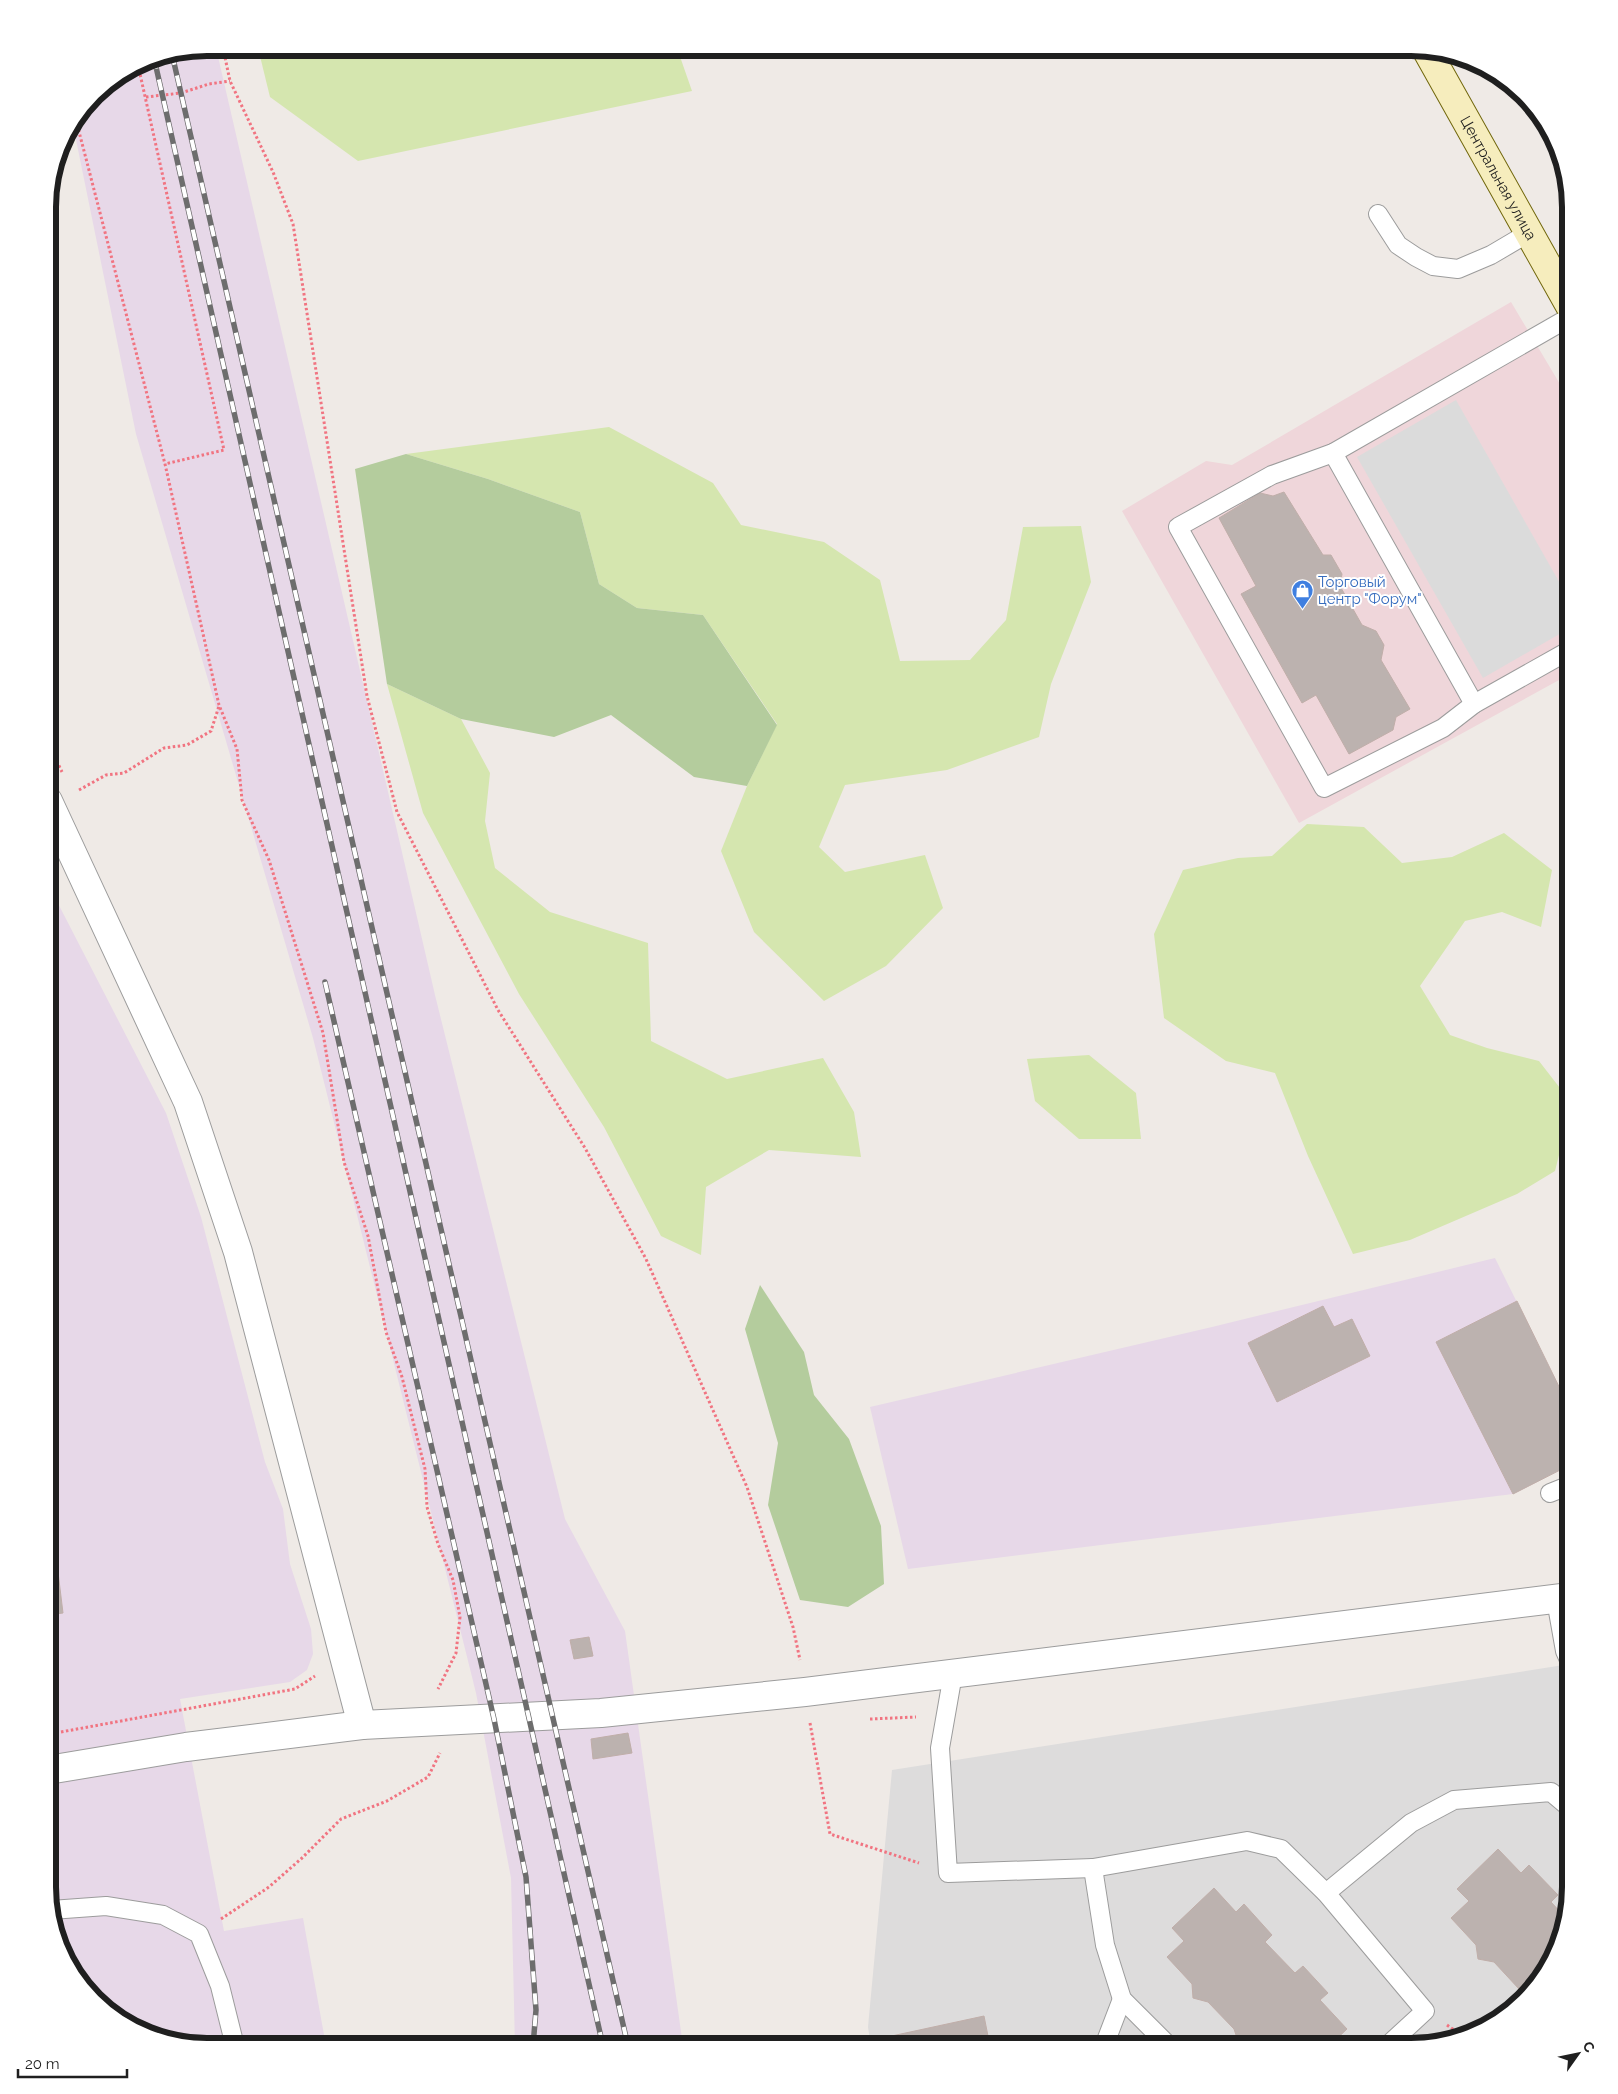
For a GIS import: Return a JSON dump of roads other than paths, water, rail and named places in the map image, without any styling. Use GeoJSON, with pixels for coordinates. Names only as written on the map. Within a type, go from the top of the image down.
{"type":"FeatureCollection","features":[{"type":"Feature","properties":{"kind":"main road","name":"Центральная улица"},"geometry":{"type":"LineString","coordinates":[[1431,58],[1562,291]]}},
{"type":"Feature","properties":{"kind":"street"},"geometry":{"type":"LineString","coordinates":[[60,797],[188,1102],[238,1252],[362,1725]]}},
{"type":"Feature","properties":{"kind":"street"},"geometry":{"type":"LineString","coordinates":[[56,1769],[186,1747],[362,1725],[601,1713],[953,1674],[1562,1598]]}},
{"type":"Feature","properties":{"kind":"lane"},"geometry":{"type":"LineString","coordinates":[[1378,214],[1398,245],[1416,258],[1433,266],[1458,269],[1491,255],[1530,232]]}},
{"type":"Feature","properties":{"kind":"lane"},"geometry":{"type":"LineString","coordinates":[[1562,322],[1333,453],[1272,475],[1178,527],[1324,788],[1442,728],[1474,704],[1562,654]]}},
{"type":"Feature","properties":{"kind":"lane"},"geometry":{"type":"LineString","coordinates":[[1333,453],[1474,704]]}},
{"type":"Feature","properties":{"kind":"lane"},"geometry":{"type":"LineString","coordinates":[[1550,1493],[1562,1488]]}},
{"type":"Feature","properties":{"kind":"lane"},"geometry":{"type":"LineString","coordinates":[[953,1674],[944,1716],[940,1748],[948,1873],[1093,1868],[1247,1841],[1281,1848],[1326,1893],[1425,2011],[1396,2038]]}},
{"type":"Feature","properties":{"kind":"lane"},"geometry":{"type":"LineString","coordinates":[[1326,1893],[1411,1823],[1454,1800],[1551,1792],[1562,1801]]}},
{"type":"Feature","properties":{"kind":"lane"},"geometry":{"type":"LineString","coordinates":[[1093,1868],[1105,1945],[1122,1999],[1161,2038]]}},
{"type":"Feature","properties":{"kind":"lane"},"geometry":{"type":"LineString","coordinates":[[58,1909],[106,1906],[153,1913],[163,1915],[199,1934],[220,1986],[233,2038]]}},
{"type":"Feature","properties":{"kind":"lane"},"geometry":{"type":"LineString","coordinates":[[1107,2038],[1122,1999]]}},
{"type":"Feature","properties":{"kind":"railway"},"geometry":{"type":"LineString","coordinates":[[173,60],[626,2038]]}},
{"type":"Feature","properties":{"kind":"railway"},"geometry":{"type":"LineString","coordinates":[[156,66],[601,2038]]}},
{"type":"Feature","properties":{"kind":"railway"},"geometry":{"type":"LineString","coordinates":[[325,982],[494,1719],[526,1877],[536,2010],[534,2038]]}},
{"type":"Feature","properties":{"kind":"place","name":"Торговый центр \"Форум\""},"geometry":{"type":"Point","coordinates":[1302,610]}}]}
